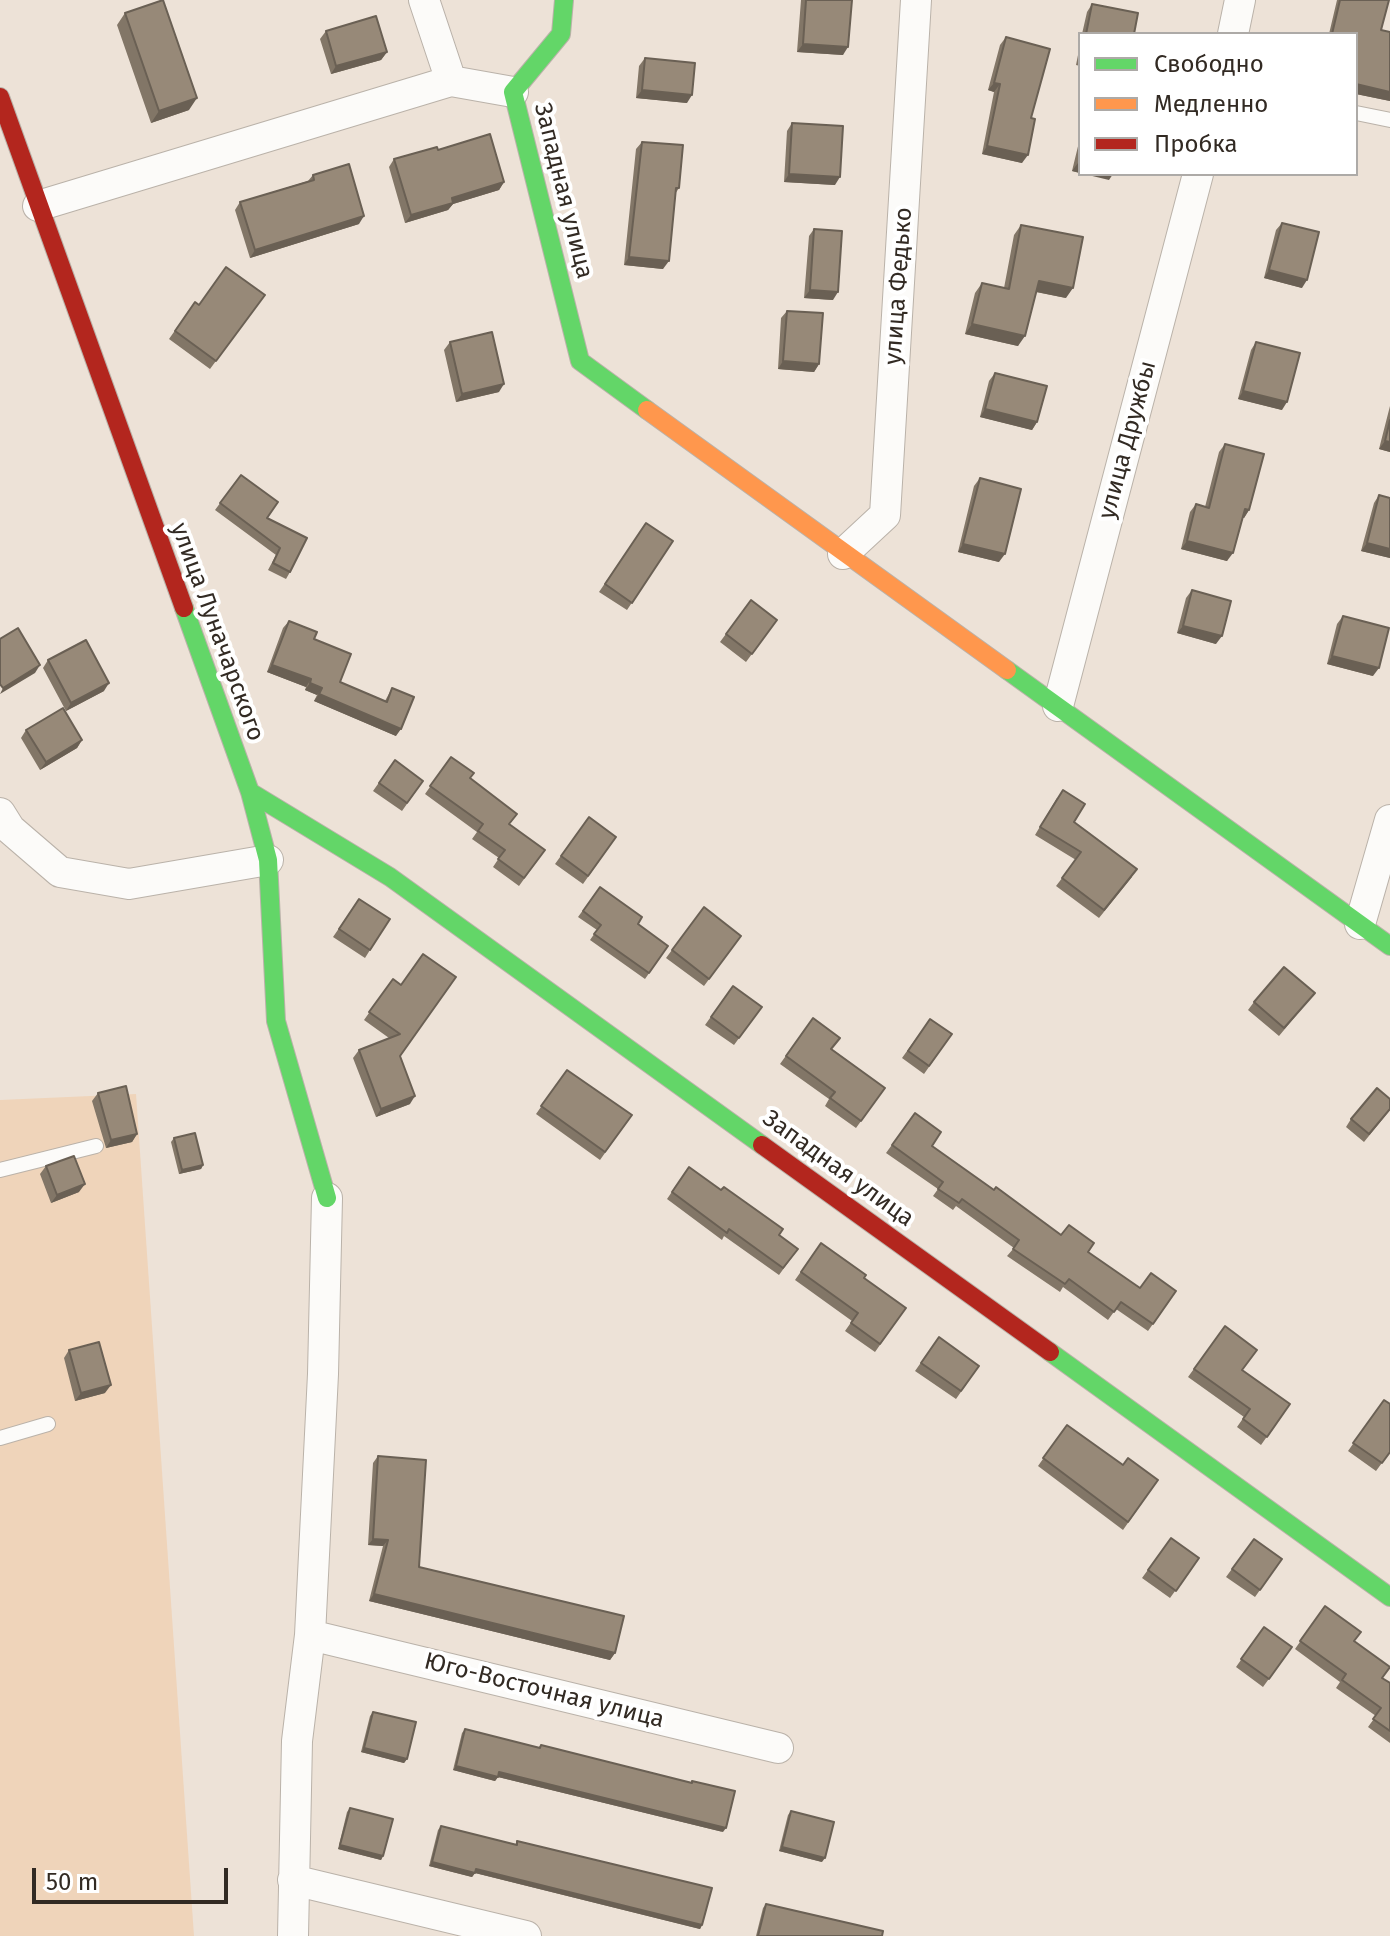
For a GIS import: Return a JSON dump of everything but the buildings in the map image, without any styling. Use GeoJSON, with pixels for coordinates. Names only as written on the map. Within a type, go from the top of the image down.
{"type":"FeatureCollection","features":[{"type":"Feature","properties":{"kind":"street"},"geometry":{"type":"LineString","coordinates":[[424,0],[451,81]]}},
{"type":"Feature","properties":{"kind":"street","name":"Западная улица"},"geometry":{"type":"LineString","coordinates":[[564,0],[561,34],[513,92],[580,361],[843,554]]}},
{"type":"Feature","properties":{"kind":"street","name":"улица Федько"},"geometry":{"type":"LineString","coordinates":[[843,554],[885,515],[916,0]]}},
{"type":"Feature","properties":{"kind":"street"},"geometry":{"type":"LineString","coordinates":[[1233,32],[1240,0]]}},
{"type":"Feature","properties":{"kind":"street"},"geometry":{"type":"LineString","coordinates":[[38,206],[451,81],[513,92]]}},
{"type":"Feature","properties":{"kind":"street","name":"улица Луначарского"},"geometry":{"type":"LineString","coordinates":[[0,97],[250,792],[268,860],[276,1021],[327,1198]]}},
{"type":"Feature","properties":{"kind":"street","name":"улица Дружбы"},"geometry":{"type":"LineString","coordinates":[[1058,706],[1197,176]]}},
{"type":"Feature","properties":{"kind":"street"},"geometry":{"type":"LineString","coordinates":[[843,554],[1390,946]]}},
{"type":"Feature","properties":{"kind":"street","name":"Западная улица"},"geometry":{"type":"LineString","coordinates":[[250,792],[390,877],[1390,1597]]}},
{"type":"Feature","properties":{"kind":"street"},"geometry":{"type":"LineString","coordinates":[[0,813],[10,829],[60,872],[129,884],[268,860]]}},
{"type":"Feature","properties":{"kind":"street"},"geometry":{"type":"LineString","coordinates":[[1360,924],[1390,820]]}},
{"type":"Feature","properties":{"kind":"street"},"geometry":{"type":"LineString","coordinates":[[293,1936],[297,1741],[310,1635],[323,1374],[327,1198]]}},
{"type":"Feature","properties":{"kind":"street","name":"Юго-Восточная улица"},"geometry":{"type":"LineString","coordinates":[[310,1635],[778,1748]]}},
{"type":"Feature","properties":{"kind":"street"},"geometry":{"type":"LineString","coordinates":[[293,1880],[526,1936]]}},
{"type":"Feature","properties":{"kind":"lane"},"geometry":{"type":"LineString","coordinates":[[1358,113],[1390,120]]}},
{"type":"Feature","properties":{"kind":"lane"},"geometry":{"type":"LineString","coordinates":[[0,1170],[96,1146]]}},
{"type":"Feature","properties":{"kind":"lane"},"geometry":{"type":"LineString","coordinates":[[0,1438],[48,1424]]}},
{"type":"Feature","properties":{"kind":"shaded area"},"geometry":{"type":"Polygon","coordinates":[[[136,1094],[194,1936],[0,1936],[0,1100],[136,1094]]]}},
{"type":"Feature","properties":{"kind":"traffic: fast"},"geometry":{"type":"LineString","coordinates":[[564,0],[561,34],[513,92],[580,361],[647,410]]}},
{"type":"Feature","properties":{"kind":"traffic: fast"},"geometry":{"type":"LineString","coordinates":[[184,608],[250,792],[268,860],[276,1021],[327,1198]]}},
{"type":"Feature","properties":{"kind":"traffic: fast"},"geometry":{"type":"LineString","coordinates":[[1007,670],[1390,946]]}},
{"type":"Feature","properties":{"kind":"traffic: fast"},"geometry":{"type":"LineString","coordinates":[[250,792],[390,877],[762,1145]]}},
{"type":"Feature","properties":{"kind":"traffic: fast"},"geometry":{"type":"LineString","coordinates":[[1050,1352],[1390,1597]]}},
{"type":"Feature","properties":{"kind":"traffic: slow"},"geometry":{"type":"LineString","coordinates":[[647,410],[1007,670]]}},
{"type":"Feature","properties":{"kind":"traffic: jam"},"geometry":{"type":"LineString","coordinates":[[0,97],[184,608]]}},
{"type":"Feature","properties":{"kind":"traffic: jam"},"geometry":{"type":"LineString","coordinates":[[762,1145],[1050,1352]]}}]}
